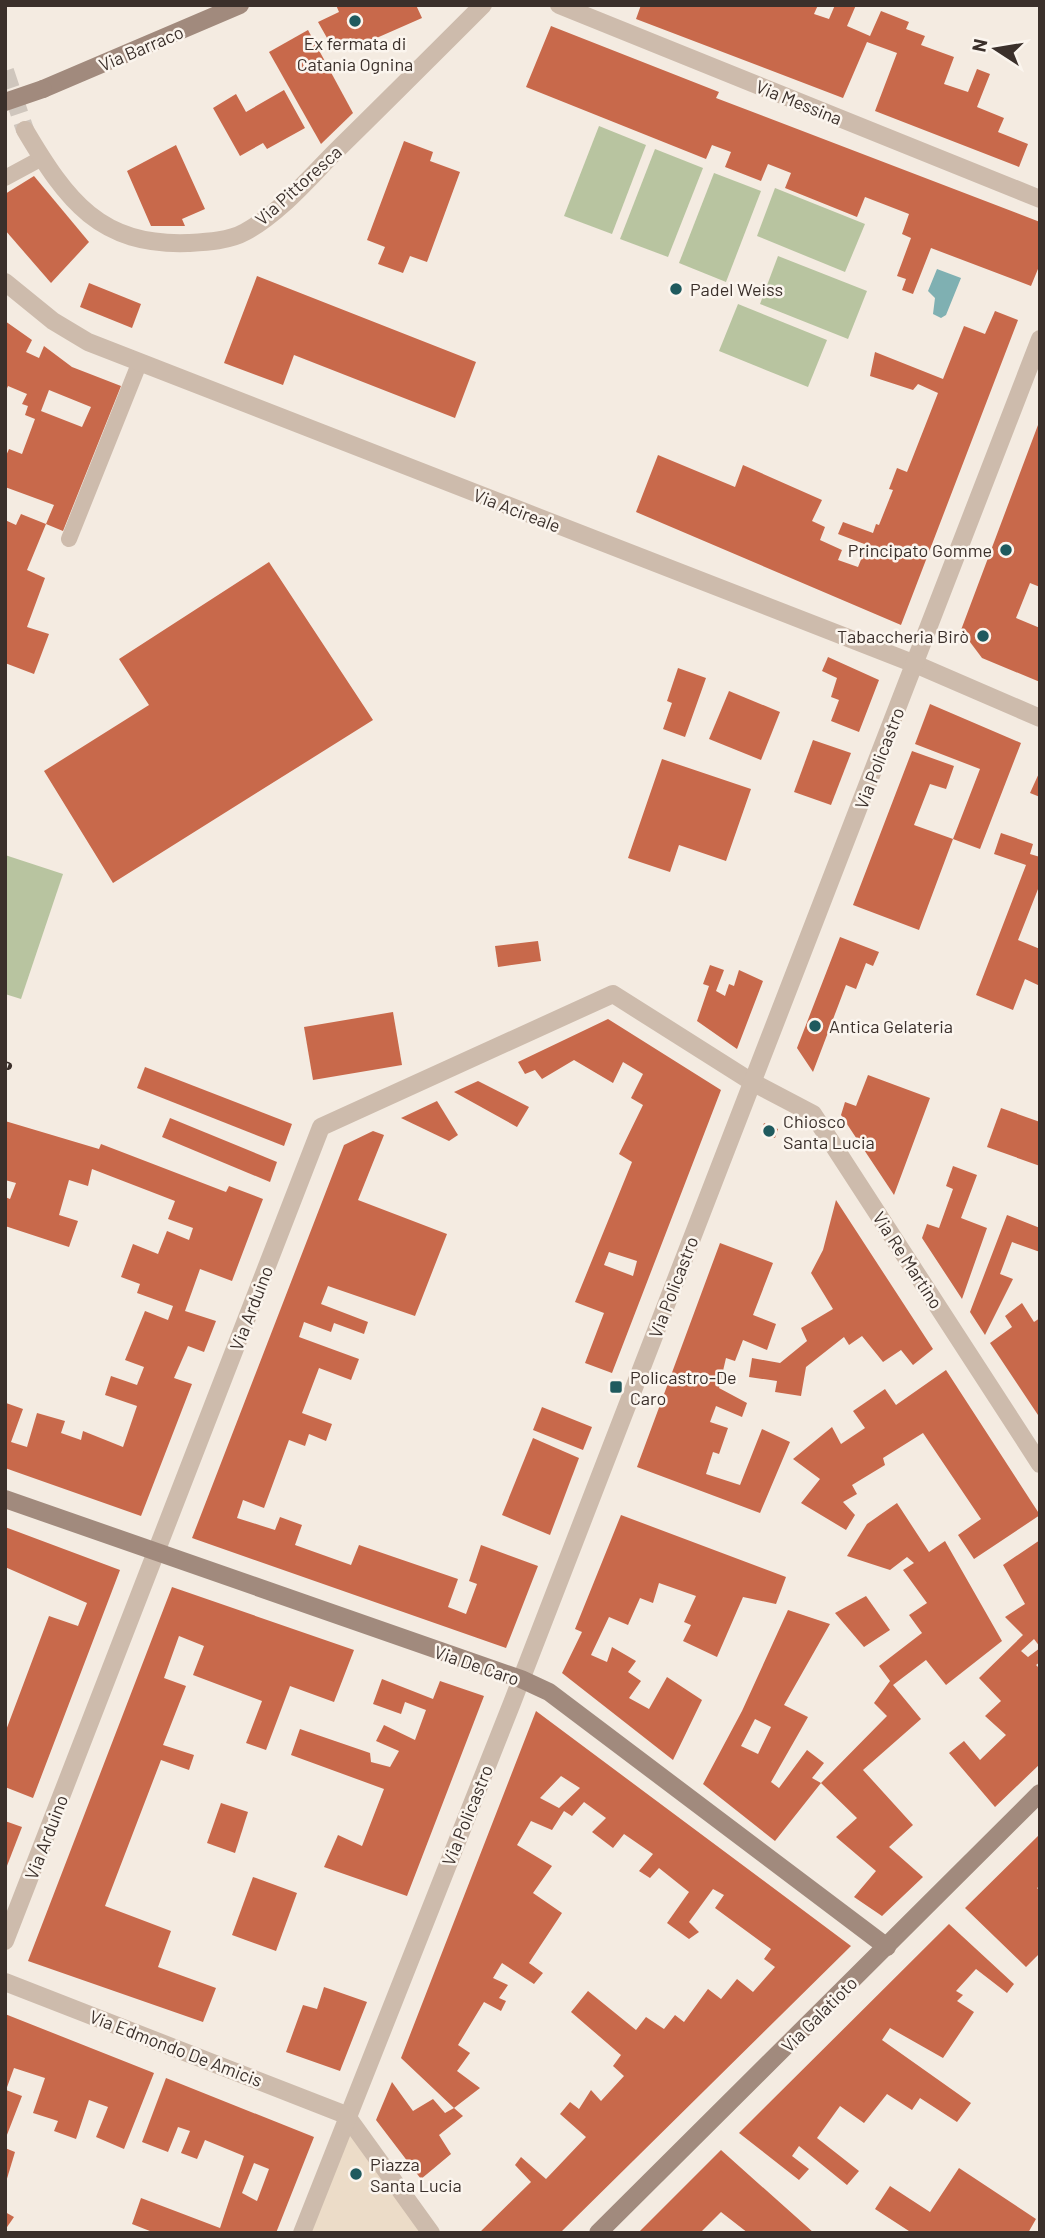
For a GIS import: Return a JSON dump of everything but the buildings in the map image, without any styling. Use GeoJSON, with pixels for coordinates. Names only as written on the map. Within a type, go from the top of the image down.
{"type":"FeatureCollection","features":[{"type":"Feature","properties":{"kind":"main road","name":"Via Barraco"},"geometry":{"type":"LineString","coordinates":[[5,102],[43,89],[240,5]]}},
{"type":"Feature","properties":{"kind":"main road","name":"Via De Caro"},"geometry":{"type":"LineString","coordinates":[[5,1499],[156,1554],[521,1679],[549,1692],[887,1947]]}},
{"type":"Feature","properties":{"kind":"main road","name":"Via Galatioto"},"geometry":{"type":"LineString","coordinates":[[598,2233],[1040,1793]]}},
{"type":"Feature","properties":{"kind":"street","name":"Via Pittoresca"},"geometry":{"type":"LineString","coordinates":[[26,130],[42,158],[86,212],[112,232],[143,242],[174,243],[210,242],[243,233],[292,195],[483,5]]}},
{"type":"Feature","properties":{"kind":"street","name":"Via Messina"},"geometry":{"type":"LineString","coordinates":[[559,5],[1040,199]]}},
{"type":"Feature","properties":{"kind":"street","name":"Via Acireale"},"geometry":{"type":"LineString","coordinates":[[5,282],[53,321],[88,342],[139,364],[915,664],[1040,718]]}},
{"type":"Feature","properties":{"kind":"street","name":"Via Policastro"},"geometry":{"type":"LineString","coordinates":[[302,2233],[346,2115],[521,1679],[1040,339]]}},
{"type":"Feature","properties":{"kind":"street","name":"Via Arduino"},"geometry":{"type":"LineString","coordinates":[[5,1941],[321,1127],[613,994],[752,1082]]}},
{"type":"Feature","properties":{"kind":"street","name":"Via Re Martino"},"geometry":{"type":"LineString","coordinates":[[752,1082],[813,1114],[1040,1464]]}},
{"type":"Feature","properties":{"kind":"street","name":"Via Edmondo De Amicis"},"geometry":{"type":"LineString","coordinates":[[5,1982],[346,2115]]}},
{"type":"Feature","properties":{"kind":"street"},"geometry":{"type":"LineString","coordinates":[[346,2115],[431,2233]]}},
{"type":"Feature","properties":{"kind":"lane"},"geometry":{"type":"LineString","coordinates":[[5,178],[42,158]]}},
{"type":"Feature","properties":{"kind":"lane"},"geometry":{"type":"LineString","coordinates":[[69,539],[139,364]]}},
{"type":"Feature","properties":{"kind":"green space"},"geometry":{"type":"Polygon","coordinates":[[[599,126],[646,145],[612,234],[564,216],[599,126]]]}},
{"type":"Feature","properties":{"kind":"green space"},"geometry":{"type":"Polygon","coordinates":[[[655,149],[703,168],[668,257],[620,239],[655,149]]]}},
{"type":"Feature","properties":{"kind":"green space"},"geometry":{"type":"Polygon","coordinates":[[[714,173],[761,191],[726,282],[679,263],[714,173]]]}},
{"type":"Feature","properties":{"kind":"green space"},"geometry":{"type":"Polygon","coordinates":[[[775,188],[865,224],[845,272],[757,236],[775,188]]]}},
{"type":"Feature","properties":{"kind":"green space"},"geometry":{"type":"Polygon","coordinates":[[[778,256],[867,291],[848,339],[760,304],[778,256]]]}},
{"type":"Feature","properties":{"kind":"green space"},"geometry":{"type":"Polygon","coordinates":[[[738,304],[827,340],[808,387],[719,351],[738,304]]]}},
{"type":"Feature","properties":{"kind":"green space"},"geometry":{"type":"Polygon","coordinates":[[[5,855],[63,874],[21,999],[5,994],[5,855]]]}},
{"type":"Feature","properties":{"kind":"shaded area","name":"Piazza Santa Lucia"},"geometry":{"type":"Polygon","coordinates":[[[346,2115],[431,2233],[302,2233],[346,2115]]]}},
{"type":"Feature","properties":{"kind":"water"},"geometry":{"type":"Polygon","coordinates":[[[937,269],[961,278],[946,315],[941,318],[933,314],[935,298],[928,291],[937,269]]]}},
{"type":"Feature","properties":{"kind":"tunnel"},"geometry":{"type":"LineString","coordinates":[[5,71],[25,130]]}},
{"type":"Feature","properties":{"kind":"place","name":"Ex fermata di Catania Ognina"},"geometry":{"type":"Point","coordinates":[355,21]}},
{"type":"Feature","properties":{"kind":"place","name":"Padel Weiss"},"geometry":{"type":"Point","coordinates":[676,289]}},
{"type":"Feature","properties":{"kind":"place","name":"Principato Gomme"},"geometry":{"type":"Point","coordinates":[1006,550]}},
{"type":"Feature","properties":{"kind":"place","name":"Tabaccheria Birò"},"geometry":{"type":"Point","coordinates":[983,636]}},
{"type":"Feature","properties":{"kind":"place","name":"Antica Gelateria"},"geometry":{"type":"Point","coordinates":[815,1026]}},
{"type":"Feature","properties":{"kind":"place","name":"Chiosco Santa Lucia"},"geometry":{"type":"Point","coordinates":[769,1131]}},
{"type":"Feature","properties":{"kind":"place","name":"Policastro-De Caro"},"geometry":{"type":"Point","coordinates":[616,1387]}},
{"type":"Feature","properties":{"kind":"place","name":"Piazza Santa Lucia"},"geometry":{"type":"Point","coordinates":[356,2174]}}]}
